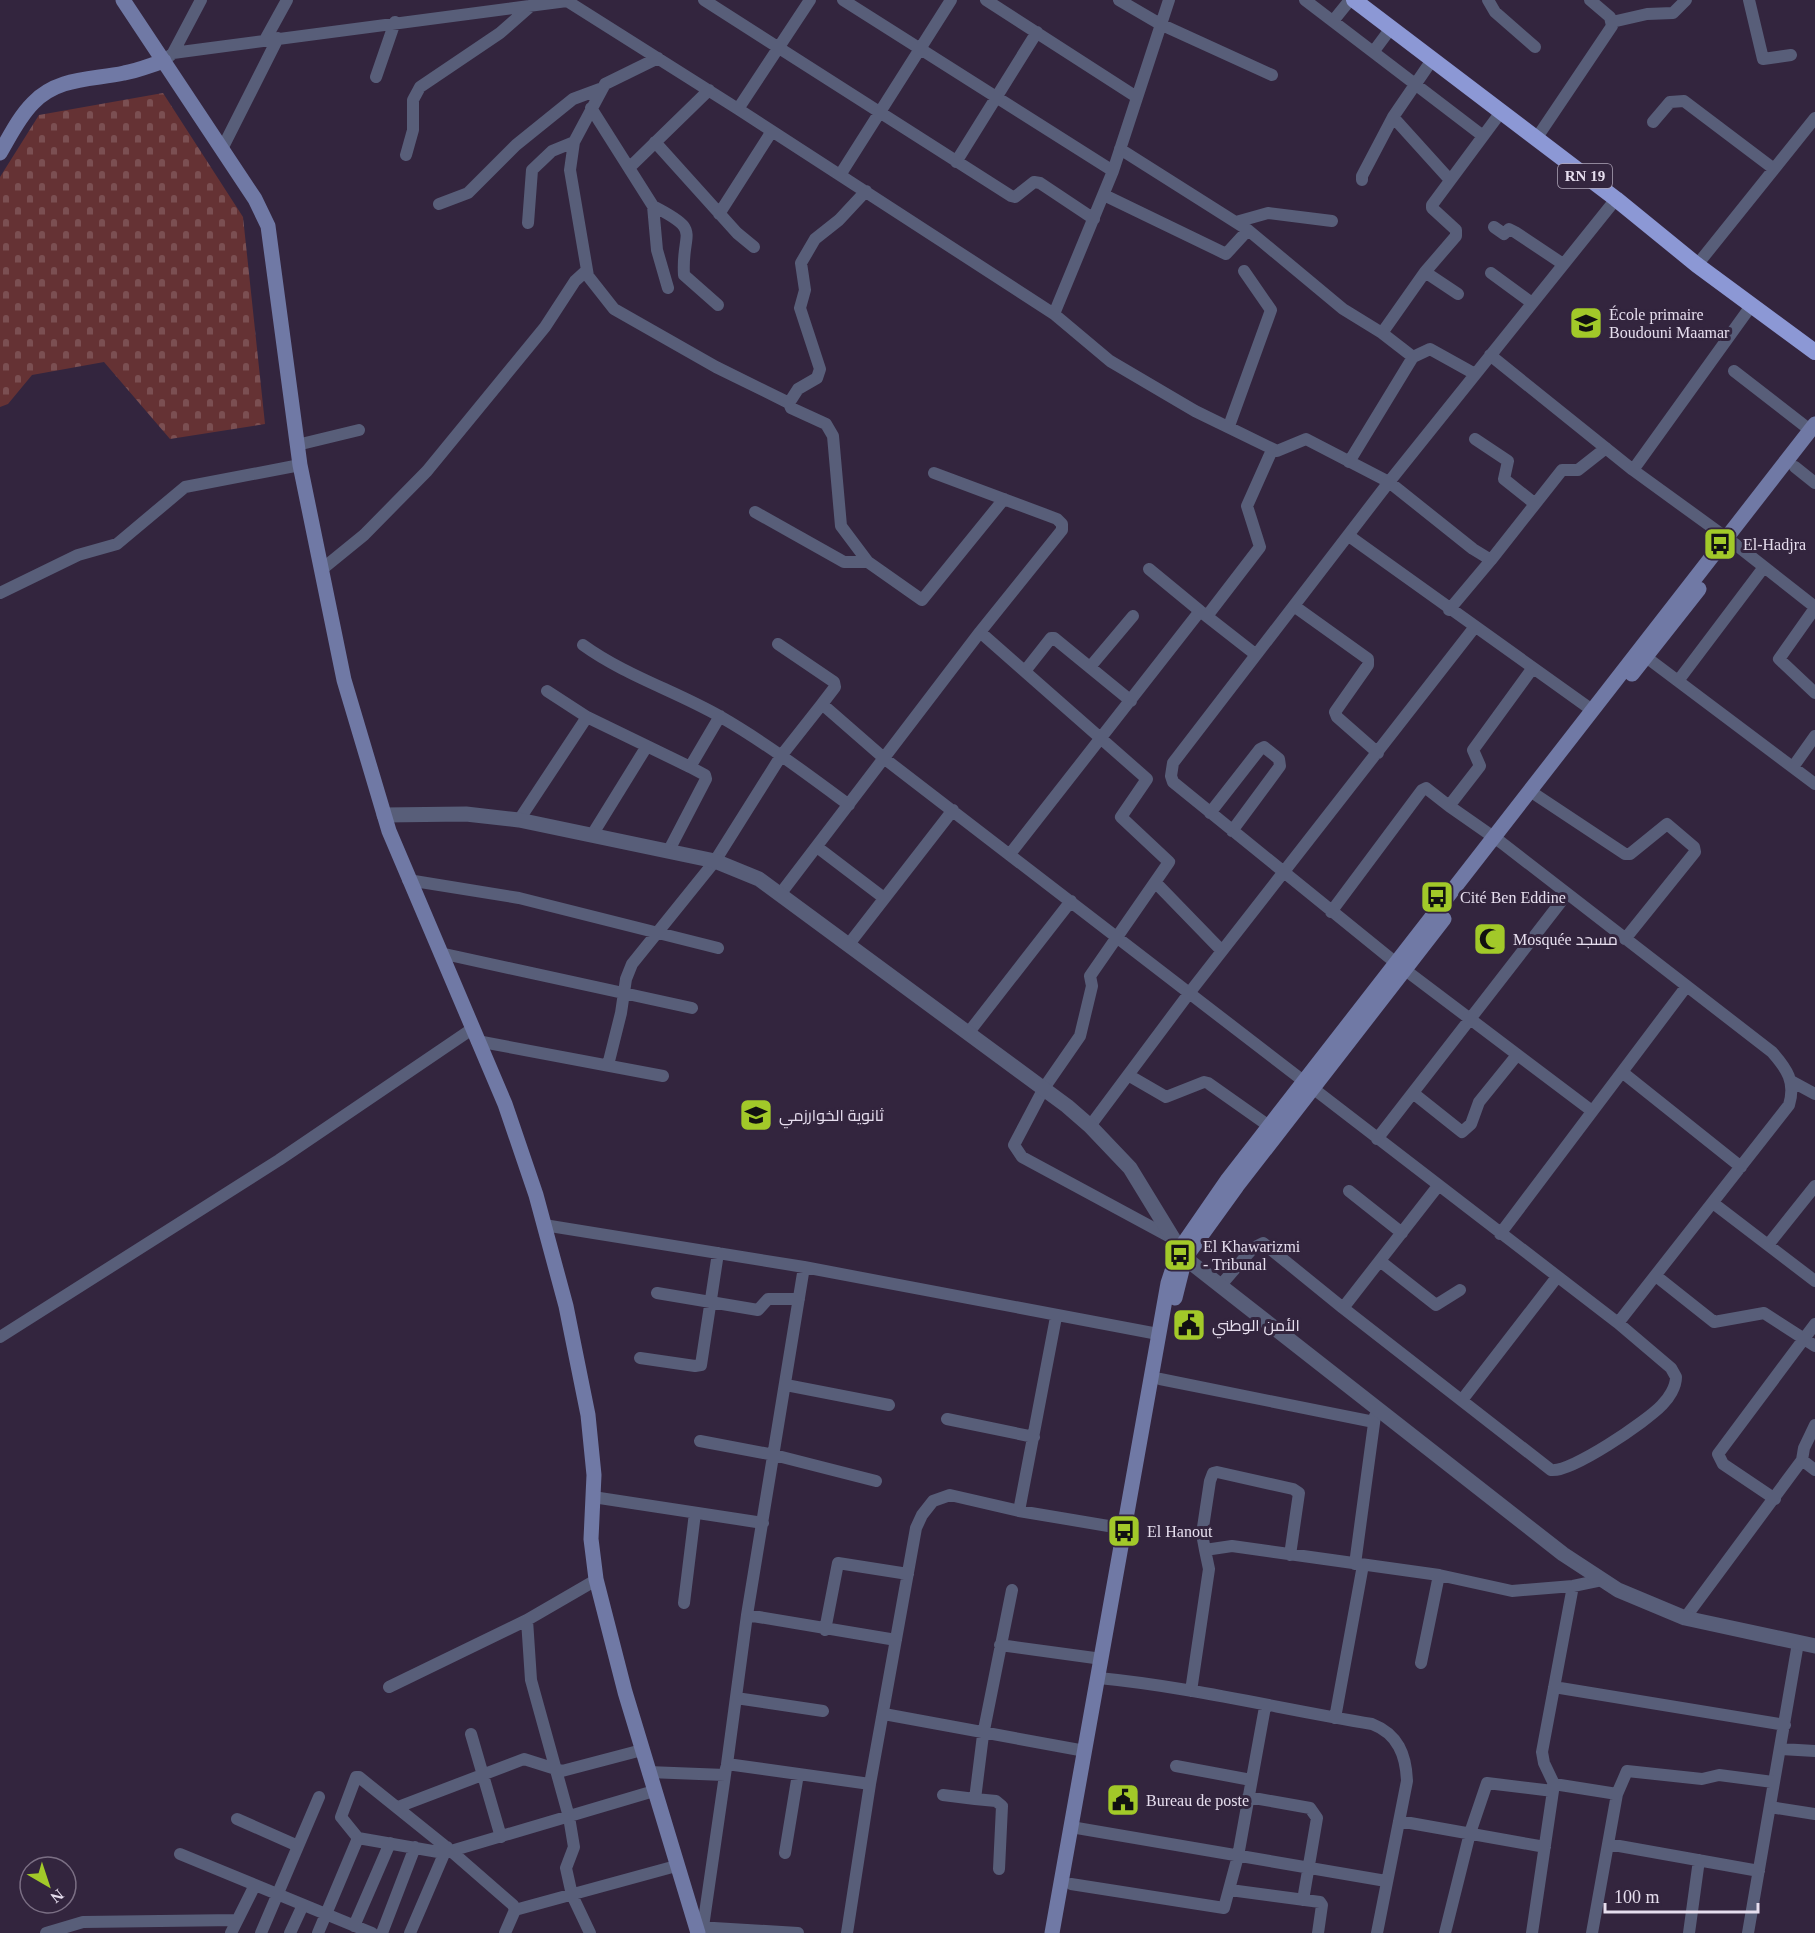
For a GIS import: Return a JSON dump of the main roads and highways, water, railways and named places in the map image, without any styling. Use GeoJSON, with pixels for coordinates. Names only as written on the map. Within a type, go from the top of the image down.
{"type":"FeatureCollection","features":[{"type":"Feature","properties":{"kind":"highway","name":"RN 19"},"geometry":{"type":"LineString","coordinates":[[1352,0],[1616,199],[1751,306],[1814,350]]}},
{"type":"Feature","properties":{"kind":"main road"},"geometry":{"type":"LineString","coordinates":[[123,0],[168,57],[222,149],[255,199],[268,226],[273,244],[300,465],[344,680],[384,815],[408,880],[475,1035],[528,1168],[566,1306],[588,1414],[593,1497],[591,1539],[596,1580],[648,1772],[676,1866],[699,1929]]}},
{"type":"Feature","properties":{"kind":"main road"},"geometry":{"type":"LineString","coordinates":[[0,153],[33,102],[48,91],[71,81],[124,74],[168,57]]}},
{"type":"Feature","properties":{"kind":"main road"},"geometry":{"type":"LineString","coordinates":[[1731,541],[1795,467],[1814,431]]}},
{"type":"Feature","properties":{"kind":"main road"},"geometry":{"type":"LineString","coordinates":[[1062,1933],[1071,1884],[1075,1827],[1085,1751],[1103,1678],[1102,1659],[1127,1529],[1160,1379],[1179,1249],[1401,967],[1814,431]]}},
{"type":"Feature","properties":{"kind":"main road"},"geometry":{"type":"LineString","coordinates":[[1534,793],[1592,710],[1642,654]]}},
{"type":"Feature","properties":{"kind":"main road"},"geometry":{"type":"LineString","coordinates":[[1052,1933],[1103,1678],[1158,1334],[1172,1267],[1179,1249],[1228,1179],[1269,1126],[1309,1084]]}},
{"type":"Feature","properties":{"kind":"place","name":"École primaire Boudouni Maamar"},"geometry":{"type":"Point","coordinates":[1586,323]}},
{"type":"Feature","properties":{"kind":"place","name":"El-Hadjra"},"geometry":{"type":"Point","coordinates":[1720,544]}},
{"type":"Feature","properties":{"kind":"place","name":"Cité Ben Eddine"},"geometry":{"type":"Point","coordinates":[1437,897]}},
{"type":"Feature","properties":{"kind":"place","name":"Mosquée مسجد"},"geometry":{"type":"Point","coordinates":[1490,939]}},
{"type":"Feature","properties":{"kind":"place","name":"ثانوية الخوارزمي"},"geometry":{"type":"Point","coordinates":[756,1115]}},
{"type":"Feature","properties":{"kind":"place","name":"El Khawarizmi - Tribunal"},"geometry":{"type":"Point","coordinates":[1180,1255]}},
{"type":"Feature","properties":{"kind":"place","name":"الأمن الوطني"},"geometry":{"type":"Point","coordinates":[1189,1325]}},
{"type":"Feature","properties":{"kind":"place","name":"El Hanout"},"geometry":{"type":"Point","coordinates":[1124,1531]}},
{"type":"Feature","properties":{"kind":"place","name":"Bureau de poste"},"geometry":{"type":"Point","coordinates":[1123,1800]}}]}
